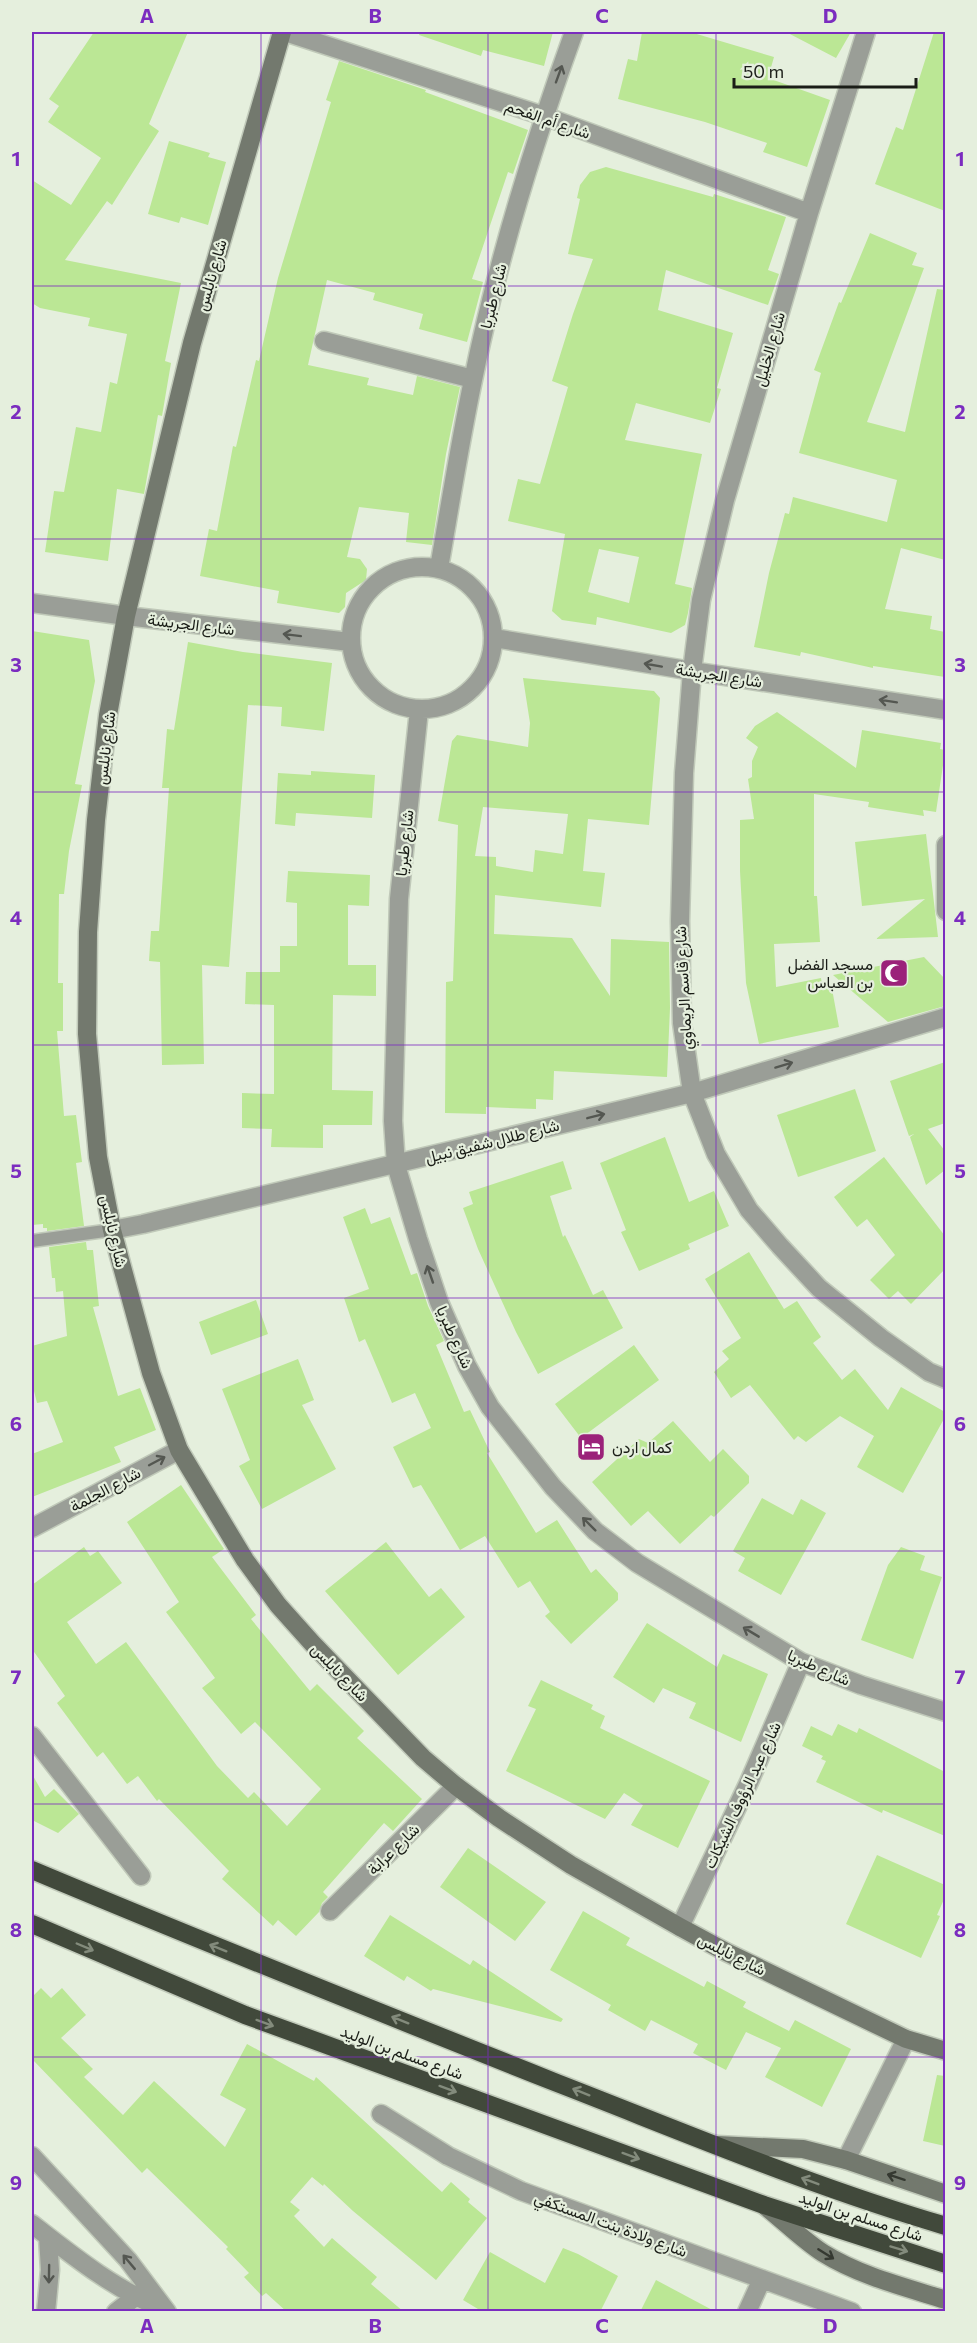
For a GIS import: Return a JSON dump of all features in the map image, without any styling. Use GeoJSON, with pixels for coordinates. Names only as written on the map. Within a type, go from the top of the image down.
{"type":"FeatureCollection","features":[{"type":"Feature","properties":{"kind":"highway","name":"شارع مسلم بن الوليد"},"geometry":{"type":"LineString","coordinates":[[32,1870],[222,1950],[713,2145],[867,2203],[945,2226]]}},
{"type":"Feature","properties":{"kind":"highway","name":"شارع مسلم بن الوليد"},"geometry":{"type":"LineString","coordinates":[[32,1924],[245,2015],[764,2205],[945,2264]]}},
{"type":"Feature","properties":{"kind":"street","name":"شارع أم الفحم"},"geometry":{"type":"LineString","coordinates":[[284,32],[544,116],[809,213]]}},
{"type":"Feature","properties":{"kind":"street","name":"شارع نابلس"},"geometry":{"type":"LineString","coordinates":[[284,32],[192,343],[126,616],[108,715],[96,820],[88,932],[88,1045],[98,1157],[112,1230],[151,1373],[178,1450],[245,1560],[278,1605],[312,1643],[423,1758],[499,1818],[572,1865],[680,1927],[726,1952],[906,2039],[945,2051]]}},
{"type":"Feature","properties":{"kind":"street","name":"شارع طبريا"},"geometry":{"type":"LineString","coordinates":[[439,568],[473,379],[503,255],[544,116],[574,32]]}},
{"type":"Feature","properties":{"kind":"street","name":"شارع الخليل"},"geometry":{"type":"LineString","coordinates":[[692,671],[701,600],[725,500],[809,213],[866,32]]}},
{"type":"Feature","properties":{"kind":"street"},"geometry":{"type":"LineString","coordinates":[[324,340],[473,379]]}},
{"type":"Feature","properties":{"kind":"street"},"geometry":{"type":"LineString","coordinates":[[417,566],[439,568],[460,577],[478,593],[490,614],[494,638],[491,657],[484,674],[472,690],[456,701],[439,708],[420,710],[402,707],[372,690],[353,659],[350,642],[352,620],[361,599],[376,582],[394,571],[417,566]]}},
{"type":"Feature","properties":{"kind":"street","name":"شارع الجريشة"},"geometry":{"type":"LineString","coordinates":[[32,603],[350,642]]}},
{"type":"Feature","properties":{"kind":"street","name":"شارع الجريشة"},"geometry":{"type":"LineString","coordinates":[[494,638],[945,710]]}},
{"type":"Feature","properties":{"kind":"street","name":"شارع قاسم الريماوي"},"geometry":{"type":"LineString","coordinates":[[692,671],[684,773],[680,921],[682,1023],[692,1093],[716,1154],[749,1210],[780,1246],[819,1288],[881,1338],[945,1380]]}},
{"type":"Feature","properties":{"kind":"street","name":"شارع طبريا"},"geometry":{"type":"LineString","coordinates":[[420,710],[398,910],[393,1076],[396,1165],[439,1302],[490,1407],[553,1487],[596,1531],[637,1563],[801,1662],[861,1685],[945,1712]]}},
{"type":"Feature","properties":{"kind":"street"},"geometry":{"type":"LineString","coordinates":[[945,854],[945,911]]}},
{"type":"Feature","properties":{"kind":"street","name":"شارع طلال شفيق نبيل"},"geometry":{"type":"LineString","coordinates":[[112,1230],[396,1165],[692,1093],[945,1017]]}},
{"type":"Feature","properties":{"kind":"street","name":"شارع الجلمة"},"geometry":{"type":"LineString","coordinates":[[32,1528],[178,1450]]}},
{"type":"Feature","properties":{"kind":"street","name":"شارع عبد الرؤوف الشيكات"},"geometry":{"type":"LineString","coordinates":[[680,1927],[749,1782],[801,1662]]}},
{"type":"Feature","properties":{"kind":"street"},"geometry":{"type":"LineString","coordinates":[[32,1736],[141,1876]]}},
{"type":"Feature","properties":{"kind":"street","name":"شارع عرابة"},"geometry":{"type":"LineString","coordinates":[[330,1911],[456,1786]]}},
{"type":"Feature","properties":{"kind":"street"},"geometry":{"type":"LineString","coordinates":[[846,2160],[906,2039]]}},
{"type":"Feature","properties":{"kind":"street","name":"شارع ولادة بنت المستكفي"},"geometry":{"type":"LineString","coordinates":[[381,2114],[448,2156],[521,2191],[852,2312]]}},
{"type":"Feature","properties":{"kind":"street","name":"شارع مسلم بن الوليد"},"geometry":{"type":"LineString","coordinates":[[713,2145],[803,2149],[846,2160],[945,2194]]}},
{"type":"Feature","properties":{"kind":"street"},"geometry":{"type":"LineString","coordinates":[[32,2156],[128,2260],[142,2292]]}},
{"type":"Feature","properties":{"kind":"street","name":"شارع مسلم بن الوليد"},"geometry":{"type":"LineString","coordinates":[[764,2205],[822,2252],[839,2262],[872,2276],[945,2300]]}},
{"type":"Feature","properties":{"kind":"street"},"geometry":{"type":"LineString","coordinates":[[32,2224],[142,2292],[164,2311]]}},
{"type":"Feature","properties":{"kind":"street"},"geometry":{"type":"LineString","coordinates":[[46,2312],[50,2270],[48,2236]]}},
{"type":"Feature","properties":{"kind":"street"},"geometry":{"type":"LineString","coordinates":[[747,2312],[762,2279]]}},
{"type":"Feature","properties":{"kind":"street"},"geometry":{"type":"LineString","coordinates":[[116,2312],[142,2292]]}},
{"type":"Feature","properties":{"kind":"lane","name":"شارع طلال شفيق نبيل"},"geometry":{"type":"LineString","coordinates":[[32,1241],[112,1230]]}},
{"type":"Feature","properties":{"kind":"building"},"geometry":{"type":"Polygon","coordinates":[[[94,32],[188,32],[149,124],[159,131],[112,205],[107,201],[65,260],[181,283],[165,361],[171,363],[162,416],[158,415],[144,494],[117,489],[108,561],[45,552],[54,491],[64,492],[76,427],[101,432],[110,382],[117,384],[127,334],[88,326],[90,318],[40,308],[32,303],[32,180],[71,205],[101,158],[48,122],[59,106],[49,99],[94,32]]]}},
{"type":"Feature","properties":{"kind":"building"},"geometry":{"type":"Polygon","coordinates":[[[420,32],[553,32],[544,66],[483,50],[481,56],[419,35],[420,32]]]}},
{"type":"Feature","properties":{"kind":"building"},"geometry":{"type":"Polygon","coordinates":[[[642,32],[690,32],[774,57],[768,78],[830,100],[807,167],[763,152],[767,143],[705,122],[618,99],[628,59],[637,61],[642,32]]]}},
{"type":"Feature","properties":{"kind":"building"},"geometry":{"type":"Polygon","coordinates":[[[786,32],[851,32],[836,58],[786,32]]]}},
{"type":"Feature","properties":{"kind":"building"},"geometry":{"type":"Polygon","coordinates":[[[934,32],[945,32],[945,211],[875,184],[896,127],[903,130],[934,32]]]}},
{"type":"Feature","properties":{"kind":"building"},"geometry":{"type":"Polygon","coordinates":[[[339,61],[426,90],[425,92],[528,130],[513,174],[508,172],[472,279],[483,282],[467,342],[419,329],[423,314],[373,300],[375,293],[327,280],[308,365],[369,378],[367,385],[413,395],[417,376],[460,387],[446,454],[432,545],[406,542],[409,513],[359,507],[347,557],[360,559],[367,569],[366,580],[346,593],[345,607],[339,613],[277,603],[279,591],[200,576],[209,529],[217,531],[233,446],[236,447],[278,278],[331,102],[326,100],[339,61]]]}},
{"type":"Feature","properties":{"kind":"building"},"geometry":{"type":"Polygon","coordinates":[[[169,141],[210,153],[208,157],[226,162],[208,225],[181,217],[179,223],[148,214],[169,141]]]}},
{"type":"Feature","properties":{"kind":"building"},"geometry":{"type":"Polygon","coordinates":[[[606,167],[713,197],[714,194],[786,217],[768,270],[779,274],[768,305],[666,270],[658,310],[733,333],[717,388],[721,389],[710,423],[636,403],[625,440],[702,454],[675,584],[692,588],[688,613],[685,625],[671,633],[597,617],[596,625],[562,620],[552,611],[565,534],[508,521],[518,479],[540,484],[568,387],[552,381],[593,259],[568,254],[580,199],[577,198],[580,185],[590,172],[606,167]],[[599,549],[588,592],[629,603],[639,557],[599,549]]]}},
{"type":"Feature","properties":{"kind":"building"},"geometry":{"type":"Polygon","coordinates":[[[870,233],[917,253],[912,265],[924,268],[867,422],[905,432],[937,289],[945,290],[945,560],[901,548],[885,609],[932,616],[930,629],[945,632],[945,677],[873,666],[873,668],[801,652],[800,656],[754,647],[769,573],[785,513],[789,514],[793,497],[887,522],[897,480],[799,453],[821,373],[814,370],[839,302],[841,303],[870,233]]]}},
{"type":"Feature","properties":{"kind":"building"},"geometry":{"type":"Polygon","coordinates":[[[32,631],[89,640],[95,681],[75,784],[82,785],[69,851],[64,894],[59,894],[58,983],[63,983],[63,1031],[57,1031],[64,1116],[76,1115],[82,1162],[76,1163],[84,1226],[47,1231],[47,1228],[43,1228],[43,1224],[32,1225],[32,631]]]}},
{"type":"Feature","properties":{"kind":"building"},"geometry":{"type":"Polygon","coordinates":[[[188,642],[243,652],[332,663],[324,731],[281,726],[282,707],[248,705],[229,967],[202,965],[204,1064],[162,1065],[160,962],[149,961],[151,931],[159,931],[169,788],[162,788],[167,729],[174,730],[188,642]]]}},
{"type":"Feature","properties":{"kind":"building"},"geometry":{"type":"Polygon","coordinates":[[[523,678],[654,691],[660,698],[649,825],[588,819],[583,871],[605,873],[601,907],[495,895],[494,934],[572,938],[610,996],[611,939],[669,942],[670,1008],[667,1077],[554,1071],[553,1100],[536,1099],[536,1109],[486,1107],[486,1114],[445,1113],[446,982],[453,981],[458,825],[438,821],[452,741],[457,735],[528,747],[530,723],[523,678]],[[483,807],[475,856],[496,857],[496,866],[533,872],[535,850],[563,854],[568,814],[483,807]]]}},
{"type":"Feature","properties":{"kind":"building"},"geometry":{"type":"Polygon","coordinates":[[[777,712],[856,768],[862,730],[941,743],[940,749],[945,752],[936,812],[923,810],[924,816],[868,807],[869,802],[814,794],[814,896],[817,896],[820,942],[774,944],[776,987],[821,978],[822,985],[830,978],[839,1027],[759,1044],[746,983],[740,871],[740,820],[754,819],[748,779],[752,777],[752,761],[758,747],[746,738],[755,726],[777,712]]]}},
{"type":"Feature","properties":{"kind":"building"},"geometry":{"type":"Polygon","coordinates":[[[311,771],[375,775],[372,818],[296,813],[295,826],[275,824],[278,773],[311,775],[311,771]]]}},
{"type":"Feature","properties":{"kind":"building"},"geometry":{"type":"Polygon","coordinates":[[[926,834],[938,937],[876,939],[925,899],[862,906],[855,842],[926,834]]]}},
{"type":"Feature","properties":{"kind":"building"},"geometry":{"type":"Polygon","coordinates":[[[288,871],[370,875],[369,906],[348,905],[348,965],[376,965],[376,996],[333,995],[332,1090],[373,1091],[372,1125],[323,1125],[323,1148],[271,1147],[272,1129],[242,1128],[242,1093],[274,1094],[274,1005],[245,1004],[246,972],[280,972],[280,946],[297,946],[297,903],[286,902],[288,871]]]}},
{"type":"Feature","properties":{"kind":"building","name":"مسجد الفضل بن العباس"},"geometry":{"type":"Polygon","coordinates":[[[924,957],[945,979],[945,1006],[888,1022],[833,975],[924,957]]]}},
{"type":"Feature","properties":{"kind":"building"},"geometry":{"type":"Polygon","coordinates":[[[945,1062],[945,1123],[928,1129],[945,1151],[945,1170],[926,1185],[910,1137],[914,1134],[909,1136],[890,1081],[945,1062]]]}},
{"type":"Feature","properties":{"kind":"building"},"geometry":{"type":"Polygon","coordinates":[[[855,1089],[876,1151],[798,1177],[777,1115],[855,1089]]]}},
{"type":"Feature","properties":{"kind":"building"},"geometry":{"type":"Polygon","coordinates":[[[665,1137],[689,1202],[714,1191],[729,1226],[688,1244],[690,1249],[639,1271],[621,1232],[626,1230],[600,1163],[665,1137]]]}},
{"type":"Feature","properties":{"kind":"building"},"geometry":{"type":"Polygon","coordinates":[[[884,1157],[945,1236],[945,1269],[911,1304],[898,1291],[889,1299],[870,1280],[895,1255],[867,1219],[857,1227],[834,1197],[884,1157]]]}},
{"type":"Feature","properties":{"kind":"building"},"geometry":{"type":"Polygon","coordinates":[[[563,1161],[572,1189],[550,1196],[563,1237],[565,1235],[593,1295],[603,1290],[623,1328],[538,1374],[478,1249],[463,1208],[473,1204],[469,1192],[563,1161]]]}},
{"type":"Feature","properties":{"kind":"building"},"geometry":{"type":"Polygon","coordinates":[[[365,1208],[371,1224],[390,1217],[411,1275],[417,1273],[428,1306],[444,1341],[436,1345],[464,1412],[470,1410],[490,1452],[487,1453],[536,1533],[557,1520],[591,1573],[596,1569],[618,1593],[618,1600],[571,1644],[545,1616],[550,1612],[530,1581],[518,1588],[485,1536],[460,1550],[421,1485],[413,1488],[393,1447],[431,1428],[415,1393],[392,1403],[365,1339],[359,1342],[344,1298],[369,1289],[343,1217],[365,1208]]]}},
{"type":"Feature","properties":{"kind":"building"},"geometry":{"type":"Polygon","coordinates":[[[86,1242],[87,1250],[93,1250],[99,1306],[93,1307],[118,1396],[140,1388],[156,1430],[114,1447],[121,1462],[32,1497],[32,1454],[63,1442],[47,1401],[37,1403],[32,1383],[32,1346],[67,1336],[63,1291],[56,1292],[55,1278],[52,1278],[49,1247],[86,1242]]]}},
{"type":"Feature","properties":{"kind":"building"},"geometry":{"type":"Polygon","coordinates":[[[749,1252],[784,1309],[797,1301],[821,1337],[813,1343],[842,1380],[855,1369],[888,1410],[901,1387],[945,1412],[945,1417],[903,1493],[857,1467],[874,1436],[840,1416],[806,1442],[798,1436],[794,1440],[750,1385],[731,1398],[714,1372],[729,1359],[722,1351],[741,1338],[705,1279],[749,1252]]]}},
{"type":"Feature","properties":{"kind":"building"},"geometry":{"type":"Polygon","coordinates":[[[256,1300],[268,1334],[211,1355],[199,1322],[256,1300]]]}},
{"type":"Feature","properties":{"kind":"building"},"geometry":{"type":"Polygon","coordinates":[[[634,1345],[659,1380],[581,1438],[555,1404],[634,1345]]]}},
{"type":"Feature","properties":{"kind":"building"},"geometry":{"type":"Polygon","coordinates":[[[298,1359],[314,1400],[302,1405],[336,1469],[262,1509],[239,1466],[250,1460],[222,1389],[298,1359]]]}},
{"type":"Feature","properties":{"kind":"building"},"geometry":{"type":"Polygon","coordinates":[[[673,1421],[710,1462],[723,1449],[749,1476],[749,1483],[714,1517],[711,1515],[680,1544],[648,1511],[631,1526],[592,1482],[639,1439],[648,1443],[673,1421]]]}},
{"type":"Feature","properties":{"kind":"building"},"geometry":{"type":"Polygon","coordinates":[[[181,1485],[224,1549],[212,1557],[256,1615],[251,1619],[310,1691],[317,1684],[364,1731],[357,1738],[422,1799],[393,1831],[384,1823],[323,1892],[328,1897],[322,1903],[319,1912],[296,1936],[278,1920],[273,1926],[222,1879],[229,1871],[159,1799],[157,1801],[138,1776],[127,1784],[103,1752],[97,1757],[57,1703],[65,1696],[32,1649],[32,1585],[84,1547],[90,1556],[98,1551],[122,1583],[67,1622],[96,1664],[126,1642],[217,1766],[248,1798],[254,1792],[287,1826],[321,1789],[255,1722],[241,1734],[202,1688],[215,1678],[166,1612],[179,1602],[127,1522],[181,1485]]]}},
{"type":"Feature","properties":{"kind":"building"},"geometry":{"type":"Polygon","coordinates":[[[762,1498],[793,1515],[801,1499],[826,1513],[781,1595],[738,1571],[745,1558],[733,1551],[762,1498]]]}},
{"type":"Feature","properties":{"kind":"building"},"geometry":{"type":"Polygon","coordinates":[[[386,1542],[429,1597],[441,1588],[465,1617],[398,1675],[325,1591],[386,1542]]]}},
{"type":"Feature","properties":{"kind":"building"},"geometry":{"type":"Polygon","coordinates":[[[901,1547],[925,1556],[920,1570],[942,1577],[913,1659],[861,1640],[888,1565],[901,1547]]]}},
{"type":"Feature","properties":{"kind":"building"},"geometry":{"type":"Polygon","coordinates":[[[647,1623],[717,1667],[723,1654],[768,1674],[741,1742],[689,1718],[696,1703],[663,1688],[654,1703],[613,1677],[647,1623]]]}},
{"type":"Feature","properties":{"kind":"building"},"geometry":{"type":"Polygon","coordinates":[[[541,1680],[593,1705],[591,1709],[605,1716],[600,1728],[710,1781],[678,1848],[631,1825],[643,1805],[624,1793],[605,1819],[506,1771],[536,1709],[528,1706],[541,1680]]]}},
{"type":"Feature","properties":{"kind":"building"},"geometry":{"type":"Polygon","coordinates":[[[838,1724],[857,1733],[859,1728],[945,1772],[945,1836],[883,1810],[882,1813],[816,1782],[826,1761],[821,1759],[823,1756],[802,1746],[811,1726],[832,1736],[838,1724]]]}},
{"type":"Feature","properties":{"kind":"building"},"geometry":{"type":"Polygon","coordinates":[[[32,1774],[45,1797],[54,1789],[79,1814],[58,1833],[32,1820],[32,1774]]]}},
{"type":"Feature","properties":{"kind":"building"},"geometry":{"type":"Polygon","coordinates":[[[468,1848],[546,1902],[515,1941],[440,1887],[468,1848]]]}},
{"type":"Feature","properties":{"kind":"building"},"geometry":{"type":"Polygon","coordinates":[[[877,1855],[945,1885],[945,1897],[937,1915],[940,1916],[921,1958],[846,1924],[877,1855]]]}},
{"type":"Feature","properties":{"kind":"building"},"geometry":{"type":"Polygon","coordinates":[[[583,1911],[630,1938],[626,1945],[704,1987],[707,1981],[746,2002],[743,2007],[789,2031],[795,2020],[851,2049],[822,2107],[765,2077],[781,2048],[746,2032],[726,2070],[693,2053],[698,2044],[651,2020],[645,2031],[608,2010],[611,2005],[550,1970],[583,1911]]]}},
{"type":"Feature","properties":{"kind":"building"},"geometry":{"type":"Polygon","coordinates":[[[390,1915],[470,1965],[473,1960],[563,2019],[561,2022],[433,1989],[431,1991],[407,1976],[404,1981],[364,1956],[390,1915]]]}},
{"type":"Feature","properties":{"kind":"building"},"geometry":{"type":"Polygon","coordinates":[[[41,1988],[51,1998],[62,1988],[86,2015],[61,2038],[93,2069],[84,2077],[123,2115],[154,2081],[225,2147],[246,2109],[220,2095],[247,2044],[314,2081],[316,2077],[442,2192],[451,2182],[470,2199],[468,2202],[487,2218],[436,2280],[324,2184],[323,2186],[312,2177],[290,2202],[300,2210],[294,2216],[324,2247],[332,2238],[377,2277],[371,2284],[404,2312],[287,2312],[266,2293],[262,2296],[244,2277],[249,2273],[226,2249],[228,2247],[147,2168],[142,2173],[32,2059],[32,1997],[41,1988]]]}},
{"type":"Feature","properties":{"kind":"building"},"geometry":{"type":"Polygon","coordinates":[[[937,2075],[945,2076],[945,2146],[923,2141],[937,2075]]]}},
{"type":"Feature","properties":{"kind":"building"},"geometry":{"type":"Polygon","coordinates":[[[563,2248],[618,2276],[600,2312],[483,2312],[463,2300],[490,2252],[545,2283],[563,2248]]]}},
{"type":"Feature","properties":{"kind":"building"},"geometry":{"type":"Polygon","coordinates":[[[656,2280],[716,2312],[640,2312],[656,2280]]]}},
{"type":"Feature","properties":{"kind":"place","name":"مسجد الفضل بن العباس"},"geometry":{"type":"Point","coordinates":[894,973]}},
{"type":"Feature","properties":{"kind":"place","name":"كمال اردن"},"geometry":{"type":"Point","coordinates":[591,1447]}}]}
